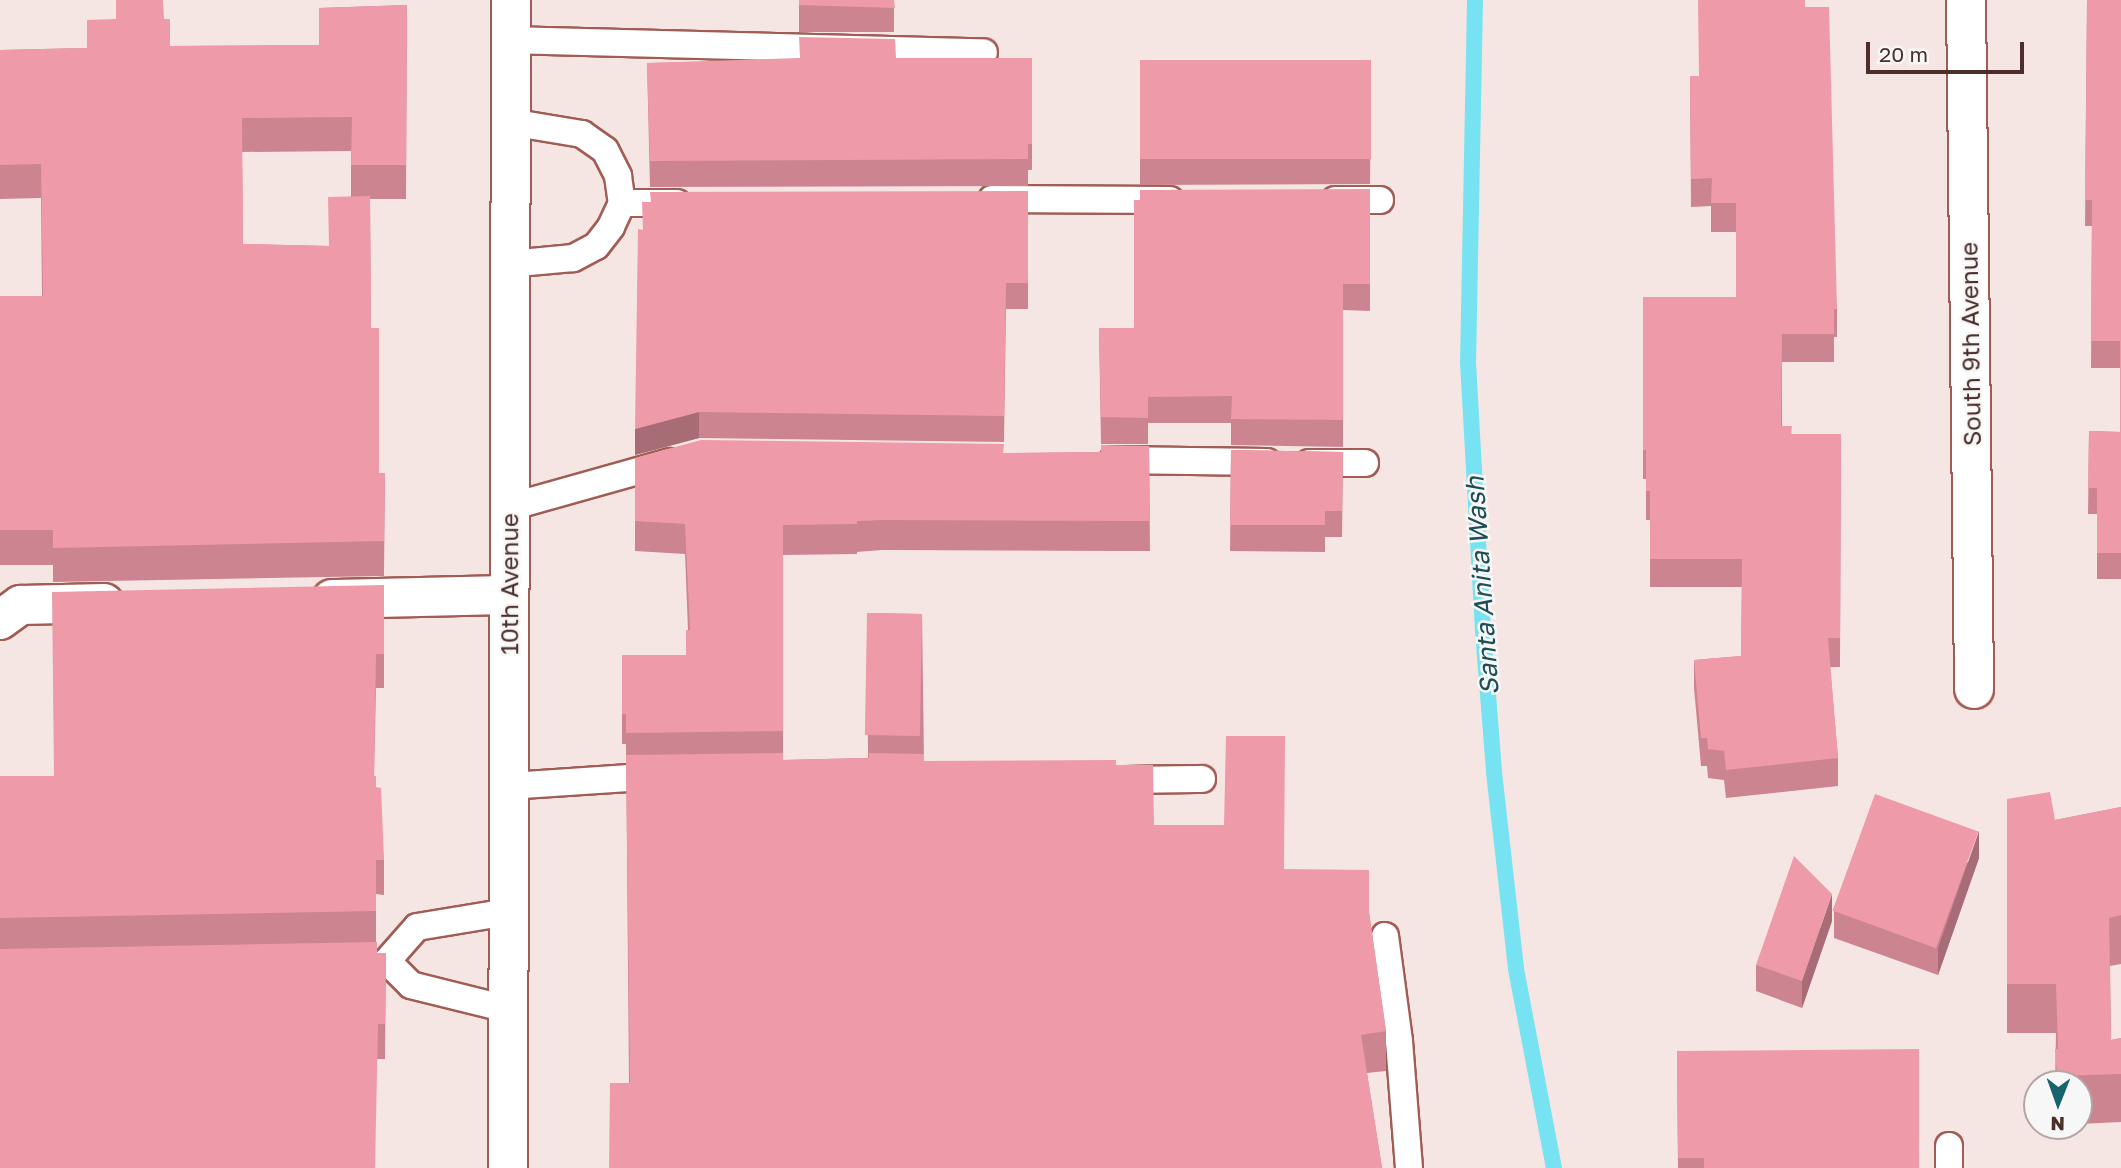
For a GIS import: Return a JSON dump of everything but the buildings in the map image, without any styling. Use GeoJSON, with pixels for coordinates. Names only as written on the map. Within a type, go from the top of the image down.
{"type":"FeatureCollection","features":[{"type":"Feature","properties":{"kind":"street","name":"10th Avenue"},"geometry":{"type":"LineString","coordinates":[[508,1168],[511,0]]}},
{"type":"Feature","properties":{"kind":"street","name":"South 9th Avenue"},"geometry":{"type":"LineString","coordinates":[[1966,0],[1974,689]]}},
{"type":"Feature","properties":{"kind":"street"},"geometry":{"type":"LineString","coordinates":[[299,600],[508,595]]}},
{"type":"Feature","properties":{"kind":"street"},"geometry":{"type":"LineString","coordinates":[[0,620],[21,605],[132,603]]}},
{"type":"Feature","properties":{"kind":"lane"},"geometry":{"type":"LineString","coordinates":[[511,40],[984,52]]}},
{"type":"Feature","properties":{"kind":"lane"},"geometry":{"type":"LineString","coordinates":[[510,122],[582,134],[605,150],[618,176],[622,203],[611,228],[596,246],[573,258],[510,264]]}},
{"type":"Feature","properties":{"kind":"lane"},"geometry":{"type":"LineString","coordinates":[[964,200],[1197,200]]}},
{"type":"Feature","properties":{"kind":"lane"},"geometry":{"type":"LineString","coordinates":[[1304,200],[1380,200]]}},
{"type":"Feature","properties":{"kind":"lane"},"geometry":{"type":"LineString","coordinates":[[622,203],[704,202]]}},
{"type":"Feature","properties":{"kind":"lane"},"geometry":{"type":"LineString","coordinates":[[510,507],[699,454]]}},
{"type":"Feature","properties":{"kind":"lane"},"geometry":{"type":"LineString","coordinates":[[1087,460],[1365,463]]}},
{"type":"Feature","properties":{"kind":"lane"},"geometry":{"type":"LineString","coordinates":[[509,786],[687,776]]}},
{"type":"Feature","properties":{"kind":"lane"},"geometry":{"type":"LineString","coordinates":[[1098,780],[1202,779]]}},
{"type":"Feature","properties":{"kind":"lane"},"geometry":{"type":"LineString","coordinates":[[387,961],[417,928],[508,912]]}},
{"type":"Feature","properties":{"kind":"lane"},"geometry":{"type":"LineString","coordinates":[[1385,936],[1399,1041],[1409,1168]]}},
{"type":"Feature","properties":{"kind":"lane"},"geometry":{"type":"LineString","coordinates":[[359,961],[387,961],[411,985],[508,1009]]}},
{"type":"Feature","properties":{"kind":"waterway","name":"Santa Anita Wash"},"geometry":{"type":"LineString","coordinates":[[1475,0],[1468,362],[1483,631],[1494,772],[1516,969],[1554,1168]]}}]}
